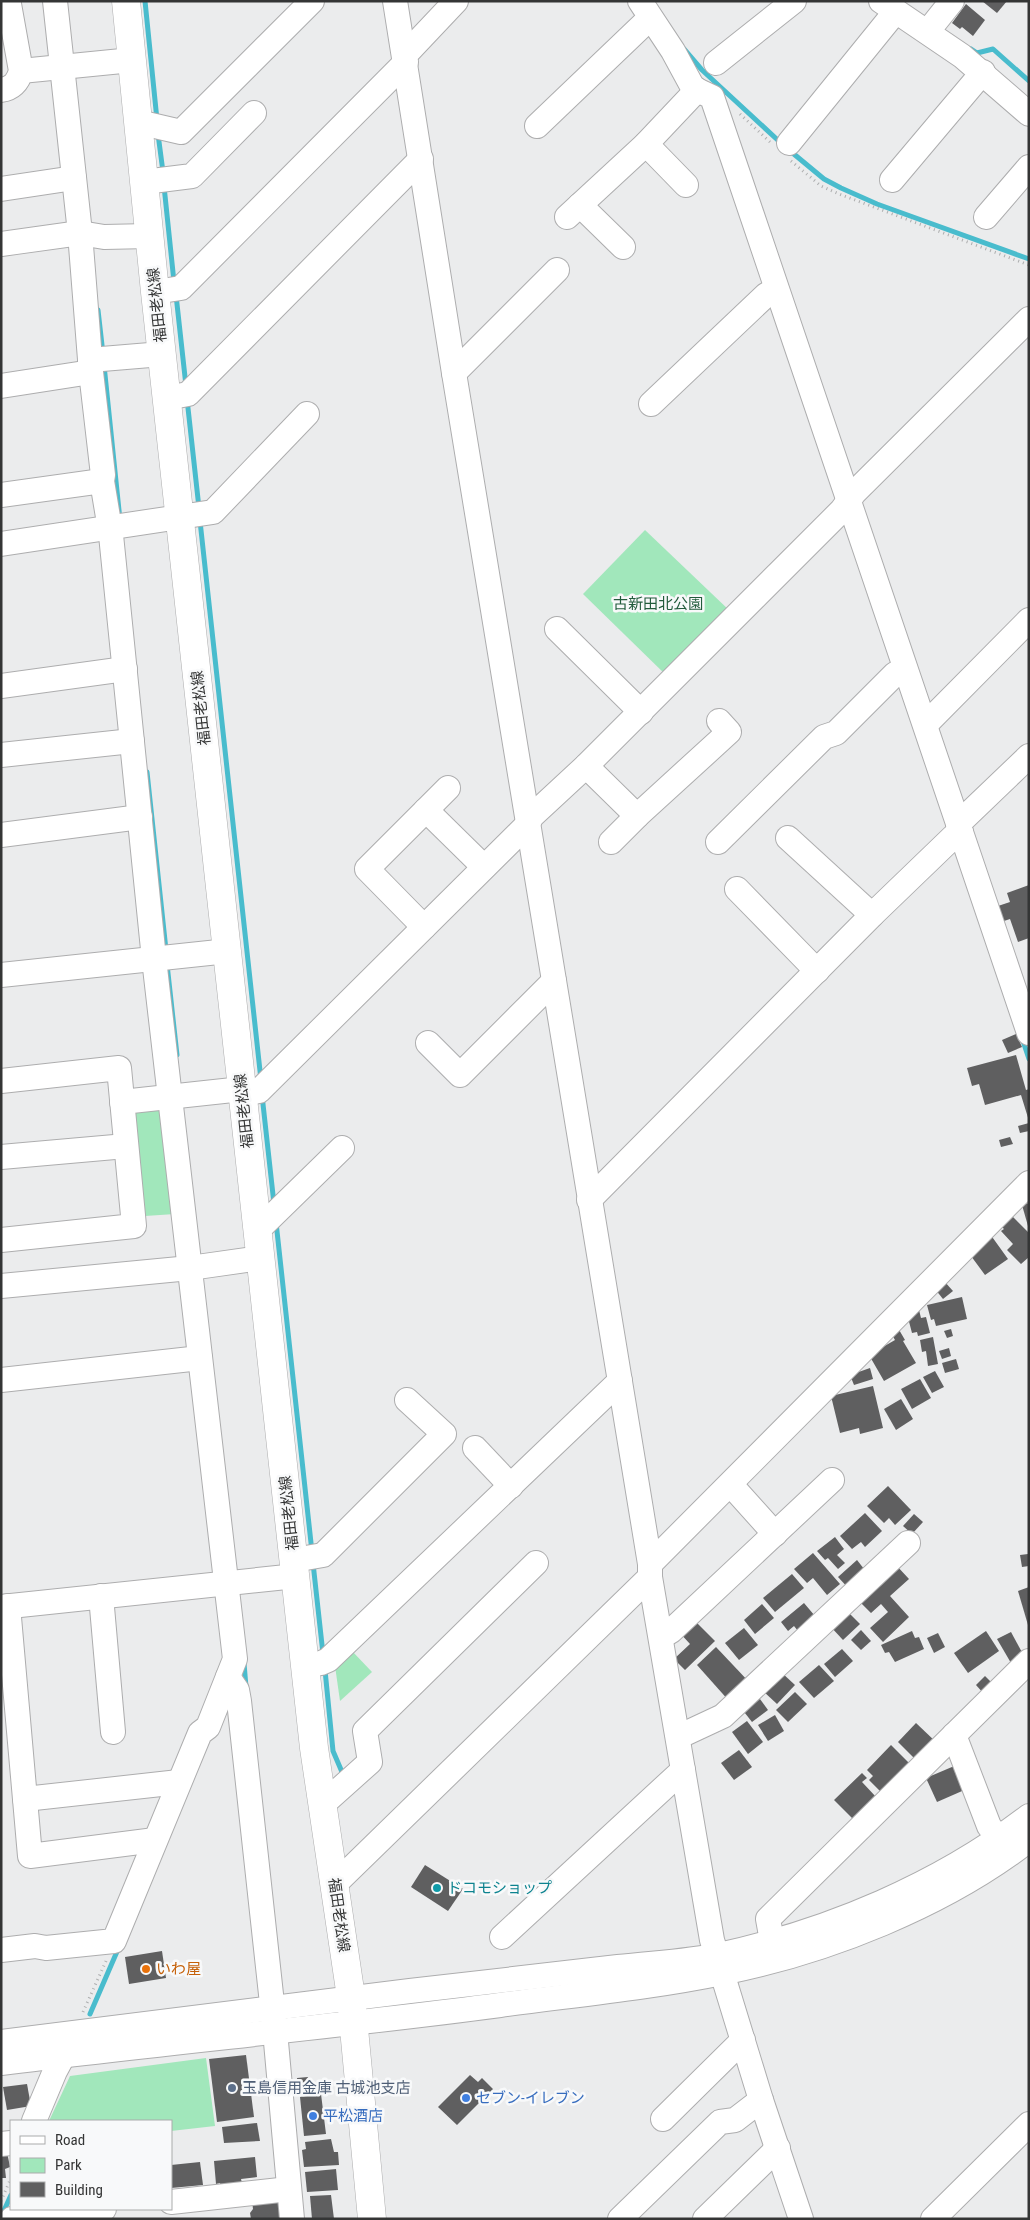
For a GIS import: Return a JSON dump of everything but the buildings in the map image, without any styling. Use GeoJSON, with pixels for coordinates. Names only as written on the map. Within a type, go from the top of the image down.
{"type":"FeatureCollection","features":[{"type":"Feature","properties":{"kind":"main road","name":"福田老松線"},"geometry":{"type":"LineString","coordinates":[[126,1],[132,60],[152,126],[158,180],[149,236],[168,290],[162,354],[179,396],[194,515],[228,950],[252,1090],[269,1219],[260,1258],[318,1663],[323,1804],[351,1998],[372,2219]]}},
{"type":"Feature","properties":{"kind":"street"},"geometry":{"type":"LineString","coordinates":[[55,1],[69,66],[74,178],[87,234],[102,481],[117,527],[125,670],[132,741],[140,817],[162,958],[197,1267],[200,1358],[235,1659],[232,1683],[275,2031],[292,2219]]}},
{"type":"Feature","properties":{"kind":"street"},"geometry":{"type":"LineString","coordinates":[[152,126],[181,132],[312,1]]}},
{"type":"Feature","properties":{"kind":"street"},"geometry":{"type":"LineString","coordinates":[[395,1],[532,817],[554,981],[593,1195],[620,1381],[683,1735],[683,1770],[712,1940],[761,2100],[801,2219]]}},
{"type":"Feature","properties":{"kind":"street"},"geometry":{"type":"LineString","coordinates":[[168,290],[181,288],[405,58],[456,1]]}},
{"type":"Feature","properties":{"kind":"street"},"geometry":{"type":"LineString","coordinates":[[716,63],[794,1]]}},
{"type":"Feature","properties":{"kind":"street"},"geometry":{"type":"LineString","coordinates":[[932,26],[952,1]]}},
{"type":"Feature","properties":{"kind":"street"},"geometry":{"type":"LineString","coordinates":[[1,5],[9,4],[21,71],[18,82],[8,89],[1,90]]}},
{"type":"Feature","properties":{"kind":"street"},"geometry":{"type":"LineString","coordinates":[[783,148],[889,6],[932,26],[1029,114]]}},
{"type":"Feature","properties":{"kind":"street"},"geometry":{"type":"LineString","coordinates":[[537,126],[645,10],[700,92],[712,97],[772,291],[846,504],[900,671],[926,724],[957,831],[1029,1033]]}},
{"type":"Feature","properties":{"kind":"street"},"geometry":{"type":"LineString","coordinates":[[21,71],[132,60]]}},
{"type":"Feature","properties":{"kind":"street"},"geometry":{"type":"LineString","coordinates":[[892,180],[982,72]]}},
{"type":"Feature","properties":{"kind":"street"},"geometry":{"type":"LineString","coordinates":[[623,247],[573,211],[700,92]]}},
{"type":"Feature","properties":{"kind":"street"},"geometry":{"type":"LineString","coordinates":[[158,180],[192,176],[254,113]]}},
{"type":"Feature","properties":{"kind":"street"},"geometry":{"type":"LineString","coordinates":[[646,144],[686,185]]}},
{"type":"Feature","properties":{"kind":"street"},"geometry":{"type":"LineString","coordinates":[[179,396],[421,159]]}},
{"type":"Feature","properties":{"kind":"street"},"geometry":{"type":"LineString","coordinates":[[986,217],[1029,167]]}},
{"type":"Feature","properties":{"kind":"street"},"geometry":{"type":"LineString","coordinates":[[1,189],[74,178]]}},
{"type":"Feature","properties":{"kind":"street"},"geometry":{"type":"LineString","coordinates":[[1,244],[87,234],[149,236]]}},
{"type":"Feature","properties":{"kind":"street"},"geometry":{"type":"LineString","coordinates":[[458,369],[557,270]]}},
{"type":"Feature","properties":{"kind":"street"},"geometry":{"type":"LineString","coordinates":[[651,404],[772,291]]}},
{"type":"Feature","properties":{"kind":"street"},"geometry":{"type":"LineString","coordinates":[[122,1102],[252,1090],[424,927],[1029,319]]}},
{"type":"Feature","properties":{"kind":"street"},"geometry":{"type":"LineString","coordinates":[[1,386],[96,363],[162,354]]}},
{"type":"Feature","properties":{"kind":"street"},"geometry":{"type":"LineString","coordinates":[[1,544],[213,512],[307,414]]}},
{"type":"Feature","properties":{"kind":"street"},"geometry":{"type":"LineString","coordinates":[[1,495],[102,481]]}},
{"type":"Feature","properties":{"kind":"street"},"geometry":{"type":"LineString","coordinates":[[926,724],[1029,620]]}},
{"type":"Feature","properties":{"kind":"street"},"geometry":{"type":"LineString","coordinates":[[557,629],[640,712]]}},
{"type":"Feature","properties":{"kind":"street"},"geometry":{"type":"LineString","coordinates":[[1,686],[125,670]]}},
{"type":"Feature","properties":{"kind":"street"},"geometry":{"type":"LineString","coordinates":[[718,842],[824,737],[836,733],[900,671]]}},
{"type":"Feature","properties":{"kind":"street"},"geometry":{"type":"LineString","coordinates":[[610,842],[729,732],[719,721]]}},
{"type":"Feature","properties":{"kind":"street"},"geometry":{"type":"LineString","coordinates":[[1,755],[132,741]]}},
{"type":"Feature","properties":{"kind":"street"},"geometry":{"type":"LineString","coordinates":[[593,1195],[957,831],[1029,756]]}},
{"type":"Feature","properties":{"kind":"street"},"geometry":{"type":"LineString","coordinates":[[586,766],[638,816]]}},
{"type":"Feature","properties":{"kind":"street"},"geometry":{"type":"LineString","coordinates":[[424,927],[367,869],[448,788]]}},
{"type":"Feature","properties":{"kind":"street"},"geometry":{"type":"LineString","coordinates":[[426,810],[484,867]]}},
{"type":"Feature","properties":{"kind":"street"},"geometry":{"type":"LineString","coordinates":[[1,835],[140,817]]}},
{"type":"Feature","properties":{"kind":"street"},"geometry":{"type":"LineString","coordinates":[[788,838],[872,915]]}},
{"type":"Feature","properties":{"kind":"street"},"geometry":{"type":"LineString","coordinates":[[737,889],[817,971]]}},
{"type":"Feature","properties":{"kind":"street"},"geometry":{"type":"LineString","coordinates":[[1,975],[228,950]]}},
{"type":"Feature","properties":{"kind":"street"},"geometry":{"type":"LineString","coordinates":[[428,1044],[460,1075],[554,981]]}},
{"type":"Feature","properties":{"kind":"street"},"geometry":{"type":"LineString","coordinates":[[1,1081],[119,1068],[134,1226],[1,1240]]}},
{"type":"Feature","properties":{"kind":"street"},"geometry":{"type":"LineString","coordinates":[[1,1157],[126,1146]]}},
{"type":"Feature","properties":{"kind":"street"},"geometry":{"type":"LineString","coordinates":[[269,1219],[342,1148]]}},
{"type":"Feature","properties":{"kind":"street"},"geometry":{"type":"LineString","coordinates":[[335,1884],[1029,1183]]}},
{"type":"Feature","properties":{"kind":"street"},"geometry":{"type":"LineString","coordinates":[[1,1286],[197,1267],[260,1258]]}},
{"type":"Feature","properties":{"kind":"street"},"geometry":{"type":"LineString","coordinates":[[1,1380],[200,1358]]}},
{"type":"Feature","properties":{"kind":"street"},"geometry":{"type":"LineString","coordinates":[[318,1663],[511,1486],[620,1381]]}},
{"type":"Feature","properties":{"kind":"street"},"geometry":{"type":"LineString","coordinates":[[155,1840],[30,1856],[4,1607],[227,1583],[304,1563],[324,1555],[444,1434],[407,1400]]}},
{"type":"Feature","properties":{"kind":"street"},"geometry":{"type":"LineString","coordinates":[[474,1448],[511,1486]]}},
{"type":"Feature","properties":{"kind":"street"},"geometry":{"type":"LineString","coordinates":[[666,1635],[832,1480]]}},
{"type":"Feature","properties":{"kind":"street"},"geometry":{"type":"LineString","coordinates":[[731,1485],[775,1534]]}},
{"type":"Feature","properties":{"kind":"street"},"geometry":{"type":"LineString","coordinates":[[683,1735],[723,1716],[908,1543]]}},
{"type":"Feature","properties":{"kind":"street"},"geometry":{"type":"LineString","coordinates":[[323,1804],[370,1762],[365,1731],[536,1562]]}},
{"type":"Feature","properties":{"kind":"street"},"geometry":{"type":"LineString","coordinates":[[101,1596],[113,1732]]}},
{"type":"Feature","properties":{"kind":"street"},"geometry":{"type":"LineString","coordinates":[[772,1941],[768,1919],[1029,1661]]}},
{"type":"Feature","properties":{"kind":"street"},"geometry":{"type":"LineString","coordinates":[[1,1950],[35,1946],[46,1948],[114,1941],[200,1733],[208,1727],[232,1683]]}},
{"type":"Feature","properties":{"kind":"street"},"geometry":{"type":"LineString","coordinates":[[954,1735],[989,1826],[998,1838]]}},
{"type":"Feature","properties":{"kind":"street"},"geometry":{"type":"LineString","coordinates":[[502,1937],[683,1770]]}},
{"type":"Feature","properties":{"kind":"street"},"geometry":{"type":"LineString","coordinates":[[25,1799],[179,1782]]}},
{"type":"Feature","properties":{"kind":"street"},"geometry":{"type":"LineString","coordinates":[[1,2042],[77,2027],[271,2008],[351,1998],[720,1964],[772,1941],[848,1916],[902,1893],[953,1867],[1029,1816]]}},
{"type":"Feature","properties":{"kind":"street"},"geometry":{"type":"LineString","coordinates":[[1,2062],[354,2024],[720,1964],[834,1942],[884,1922],[971,1878],[1029,1840]]}},
{"type":"Feature","properties":{"kind":"street"},"geometry":{"type":"LineString","coordinates":[[34,2120],[77,2027]]}},
{"type":"Feature","properties":{"kind":"street"},"geometry":{"type":"LineString","coordinates":[[663,2119],[743,2040]]}},
{"type":"Feature","properties":{"kind":"street"},"geometry":{"type":"LineString","coordinates":[[620,2219],[720,2122],[735,2120],[761,2100]]}},
{"type":"Feature","properties":{"kind":"street"},"geometry":{"type":"LineString","coordinates":[[933,2219],[1029,2124]]}},
{"type":"Feature","properties":{"kind":"street"},"geometry":{"type":"LineString","coordinates":[[705,2219],[778,2148]]}},
{"type":"Feature","properties":{"kind":"street"},"geometry":{"type":"LineString","coordinates":[[172,2202],[289,2189]]}},
{"type":"Feature","properties":{"kind":"street"},"geometry":{"type":"LineString","coordinates":[[24,2218],[95,2210]]}},
{"type":"Feature","properties":{"kind":"path"},"geometry":{"type":"LineString","coordinates":[[739,114],[783,148],[821,186],[1029,265]]}},
{"type":"Feature","properties":{"kind":"path"},"geometry":{"type":"LineString","coordinates":[[77,2027],[114,1941]]}},
{"type":"Feature","properties":{"kind":"path"},"geometry":{"type":"LineString","coordinates":[[1,2201],[10,2180]]}},
{"type":"Feature","properties":{"kind":"green space","name":"古新田北公園"},"geometry":{"type":"Polygon","coordinates":[[[645,530],[731,612],[668,677],[583,594],[645,530]]]}},
{"type":"Feature","properties":{"kind":"green space"},"geometry":{"type":"Polygon","coordinates":[[[162,1106],[175,1214],[145,1216],[132,1118],[140,1107],[162,1106]]]}},
{"type":"Feature","properties":{"kind":"green space"},"geometry":{"type":"Polygon","coordinates":[[[352,1651],[372,1672],[340,1701],[335,1666],[352,1651]]]}},
{"type":"Feature","properties":{"kind":"green space"},"geometry":{"type":"Polygon","coordinates":[[[206,2058],[215,2126],[172,2131],[172,2120],[49,2120],[70,2076],[206,2058]]]}},
{"type":"Feature","properties":{"kind":"waterway"},"geometry":{"type":"LineString","coordinates":[[145,1],[157,120]]}},
{"type":"Feature","properties":{"kind":"waterway"},"geometry":{"type":"LineString","coordinates":[[684,49],[702,70],[782,144]]}},
{"type":"Feature","properties":{"kind":"waterway"},"geometry":{"type":"LineString","coordinates":[[971,49],[977,53],[993,49],[1029,81]]}},
{"type":"Feature","properties":{"kind":"waterway"},"geometry":{"type":"LineString","coordinates":[[158,134],[163,172]]}},
{"type":"Feature","properties":{"kind":"waterway"},"geometry":{"type":"LineString","coordinates":[[789,150],[824,179],[841,188],[877,204],[1029,259]]}},
{"type":"Feature","properties":{"kind":"waterway"},"geometry":{"type":"LineString","coordinates":[[164,186],[174,282]]}},
{"type":"Feature","properties":{"kind":"waterway"},"geometry":{"type":"LineString","coordinates":[[176,295],[186,386]]}},
{"type":"Feature","properties":{"kind":"waterway"},"geometry":{"type":"LineString","coordinates":[[98,310],[103,354]]}},
{"type":"Feature","properties":{"kind":"waterway"},"geometry":{"type":"LineString","coordinates":[[104,365],[120,520]]}},
{"type":"Feature","properties":{"kind":"waterway"},"geometry":{"type":"LineString","coordinates":[[187,399],[199,508]]}},
{"type":"Feature","properties":{"kind":"waterway"},"geometry":{"type":"LineString","coordinates":[[200,521],[261,1080]]}},
{"type":"Feature","properties":{"kind":"waterway"},"geometry":{"type":"LineString","coordinates":[[147,772],[166,950]]}},
{"type":"Feature","properties":{"kind":"waterway"},"geometry":{"type":"LineString","coordinates":[[167,964],[177,1055]]}},
{"type":"Feature","properties":{"kind":"waterway"},"geometry":{"type":"LineString","coordinates":[[1022,1038],[1029,1059]]}},
{"type":"Feature","properties":{"kind":"waterway"},"geometry":{"type":"LineString","coordinates":[[262,1095],[274,1204]]}},
{"type":"Feature","properties":{"kind":"waterway"},"geometry":{"type":"LineString","coordinates":[[276,1222],[312,1552]]}},
{"type":"Feature","properties":{"kind":"waterway"},"geometry":{"type":"LineString","coordinates":[[313,1563],[323,1654]]}},
{"type":"Feature","properties":{"kind":"waterway"},"geometry":{"type":"LineString","coordinates":[[244,1663],[246,1687]]}},
{"type":"Feature","properties":{"kind":"waterway"},"geometry":{"type":"LineString","coordinates":[[325,1670],[333,1751],[342,1772]]}},
{"type":"Feature","properties":{"kind":"waterway"},"geometry":{"type":"LineString","coordinates":[[90,2014],[119,1947]]}},
{"type":"Feature","properties":{"kind":"waterway"},"geometry":{"type":"LineString","coordinates":[[2,2215],[10,2197]]}},
{"type":"Feature","properties":{"kind":"place","name":"ドコモショップ"},"geometry":{"type":"Point","coordinates":[437,1888]}},
{"type":"Feature","properties":{"kind":"place","name":"いわ屋"},"geometry":{"type":"Point","coordinates":[146,1969]}},
{"type":"Feature","properties":{"kind":"place","name":"玉島信用金庫 古城池支店"},"geometry":{"type":"Point","coordinates":[232,2088]}},
{"type":"Feature","properties":{"kind":"place","name":"セブン-イレブン"},"geometry":{"type":"Point","coordinates":[466,2098]}},
{"type":"Feature","properties":{"kind":"place","name":"平松酒店"},"geometry":{"type":"Point","coordinates":[313,2116]}}]}
